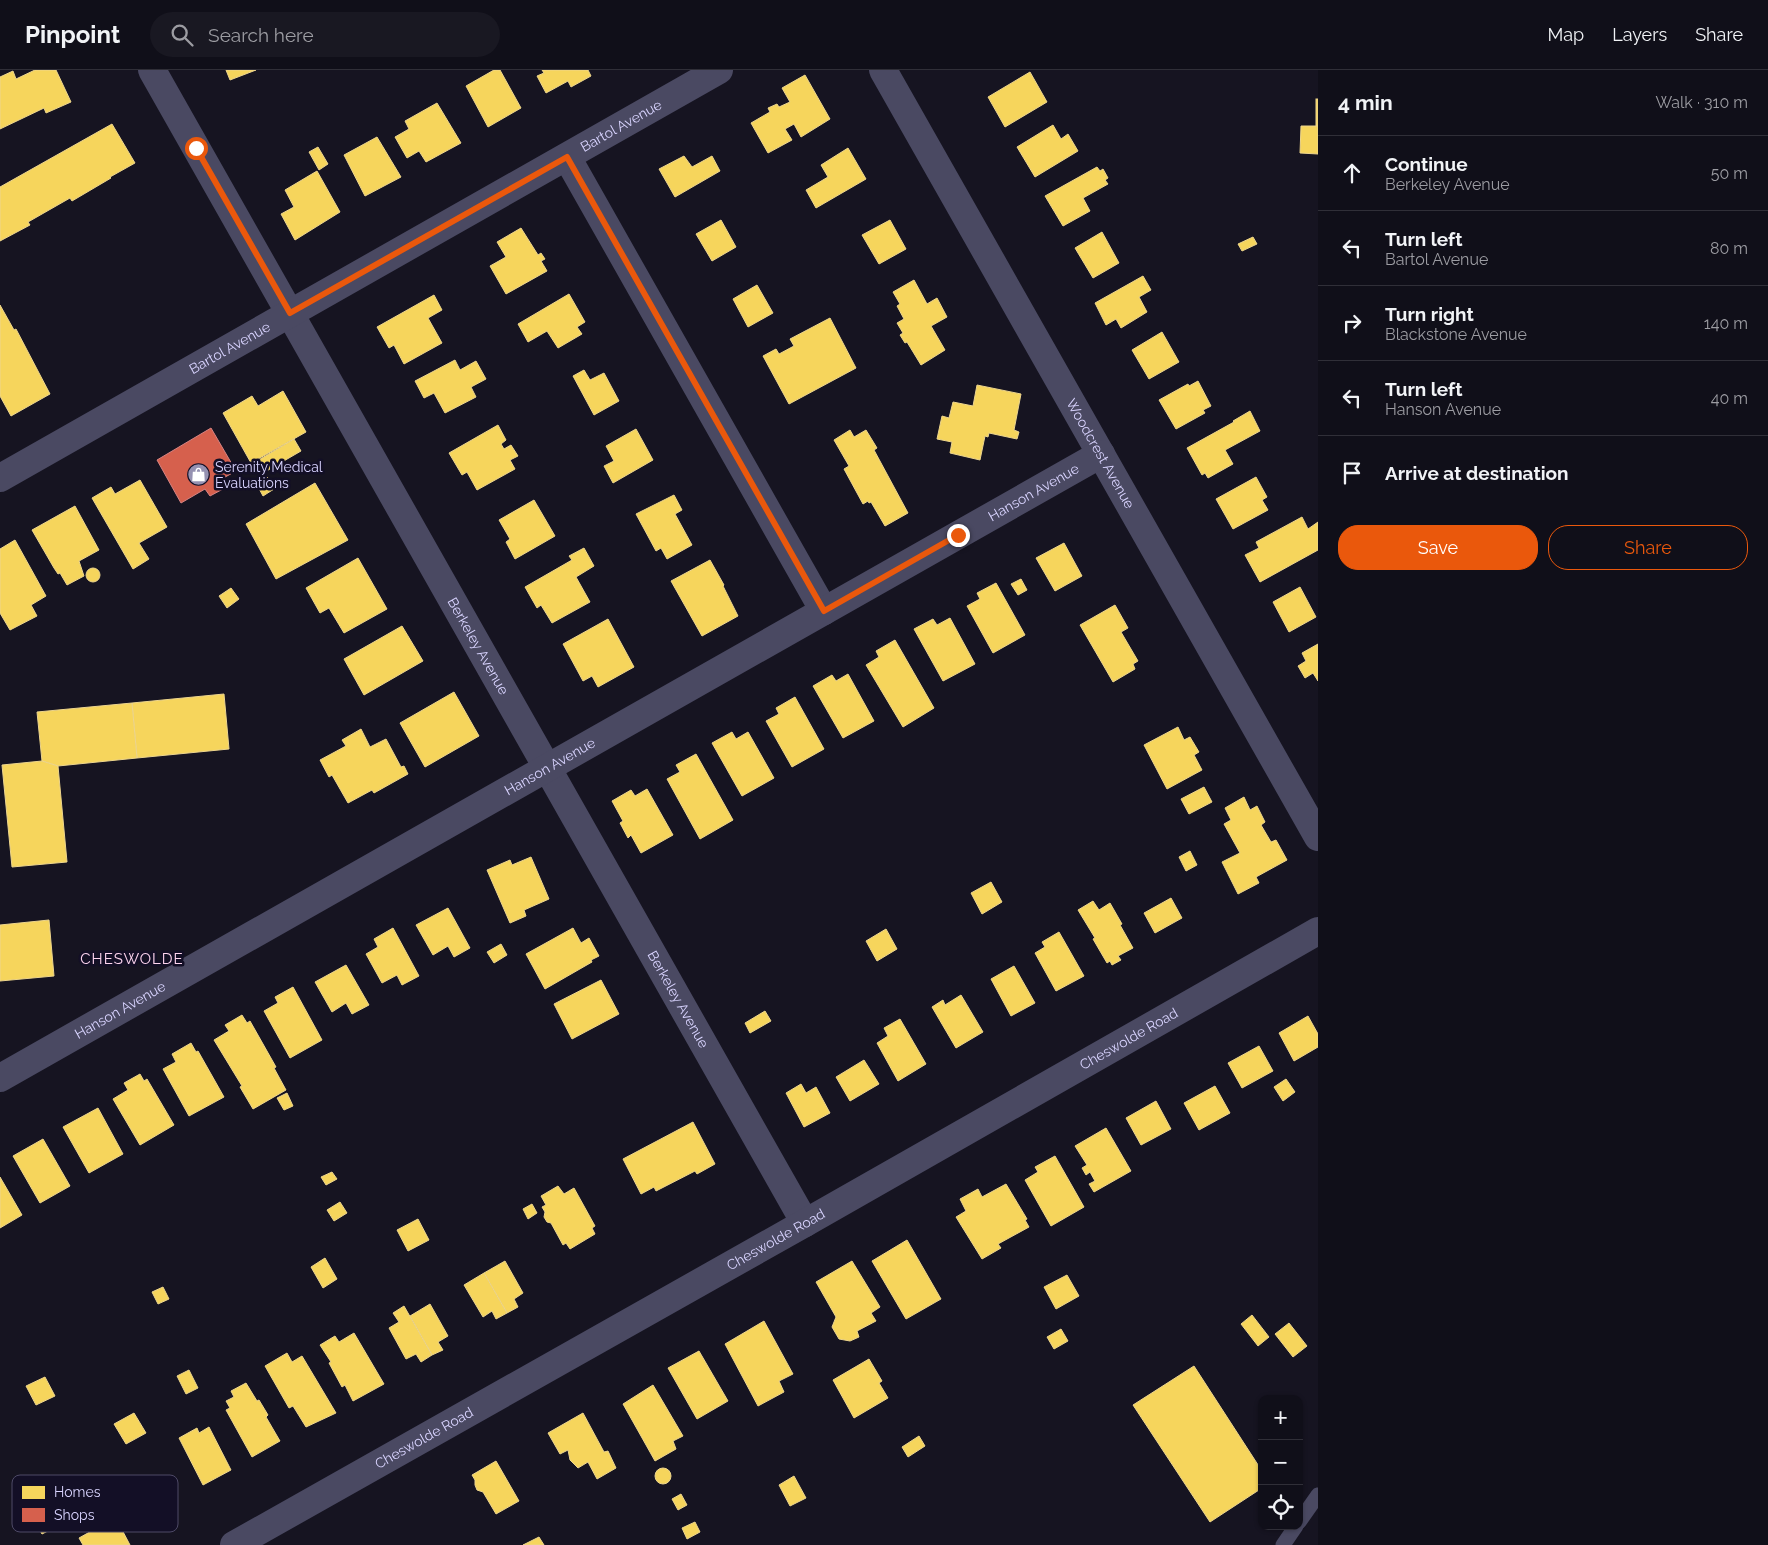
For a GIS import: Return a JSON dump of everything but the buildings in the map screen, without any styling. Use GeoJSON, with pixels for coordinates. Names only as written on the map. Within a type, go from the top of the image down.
{"type":"FeatureCollection","features":[{"type":"Feature","properties":{"kind":"street","name":"Berkeley Avenue"},"geometry":{"type":"LineString","coordinates":[[152,70],[806,1223]]}},
{"type":"Feature","properties":{"kind":"street","name":"Bartol Avenue"},"geometry":{"type":"LineString","coordinates":[[0,478],[720,70]]}},
{"type":"Feature","properties":{"kind":"street","name":"Woodcrest Avenue"},"geometry":{"type":"LineString","coordinates":[[883,70],[1318,837]]}},
{"type":"Feature","properties":{"kind":"street"},"geometry":{"type":"LineString","coordinates":[[567,157],[824,611]]}},
{"type":"Feature","properties":{"kind":"street","name":"Hanson Avenue"},"geometry":{"type":"LineString","coordinates":[[0,1078],[1101,454]]}},
{"type":"Feature","properties":{"kind":"street","name":"Cheswolde Road"},"geometry":{"type":"LineString","coordinates":[[234,1545],[806,1223],[1318,931]]}},
{"type":"Feature","properties":{"kind":"lane"},"geometry":{"type":"LineString","coordinates":[[1303,1516],[1318,1495]]}},
{"type":"Feature","properties":{"kind":"lane"},"geometry":{"type":"LineString","coordinates":[[1283,1545],[1293,1530]]}},
{"type":"Feature","properties":{"kind":"place","name":"Serenity Medical Evaluations"},"geometry":{"type":"Point","coordinates":[199,475]}},
{"type":"Feature","properties":{"kind":"district","name":"CHESWOLDE"},"geometry":{"type":"Point","coordinates":[132,959]}},
{"type":"Feature","properties":{"kind":"route"},"geometry":{"type":"LineString","coordinates":[[196,148],[290,313],[567,157],[824,611],[958,535]]}}]}
